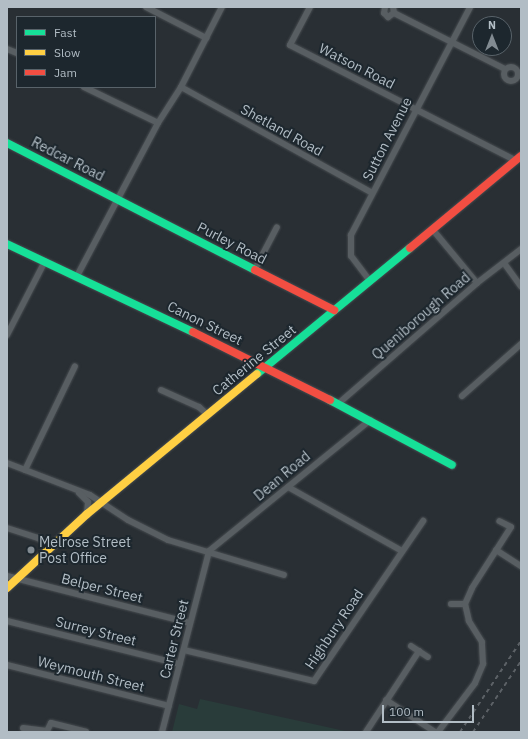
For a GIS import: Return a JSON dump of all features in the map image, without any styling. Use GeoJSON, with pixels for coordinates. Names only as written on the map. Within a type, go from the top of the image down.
{"type":"FeatureCollection","features":[{"type":"Feature","properties":{"kind":"street"},"geometry":{"type":"LineString","coordinates":[[146,7],[206,38]]}},
{"type":"Feature","properties":{"kind":"street"},"geometry":{"type":"LineString","coordinates":[[77,276],[158,123],[181,87],[222,7]]}},
{"type":"Feature","properties":{"kind":"street","name":"Watson Road"},"geometry":{"type":"LineString","coordinates":[[310,7],[290,45],[416,110],[518,158]]}},
{"type":"Feature","properties":{"kind":"street"},"geometry":{"type":"LineString","coordinates":[[385,7],[384,12],[386,16],[394,10],[450,43],[505,69]]}},
{"type":"Feature","properties":{"kind":"street","name":"Sutton Avenue"},"geometry":{"type":"LineString","coordinates":[[370,281],[351,256],[349,242],[372,193],[470,7]]}},
{"type":"Feature","properties":{"kind":"street"},"geometry":{"type":"LineString","coordinates":[[7,48],[16,53]]}},
{"type":"Feature","properties":{"kind":"street","name":"Shetland Road"},"geometry":{"type":"LineString","coordinates":[[181,87],[372,193]]}},
{"type":"Feature","properties":{"kind":"street"},"geometry":{"type":"LineString","coordinates":[[86,88],[158,123]]}},
{"type":"Feature","properties":{"kind":"street","name":"Redcar Road"},"geometry":{"type":"LineString","coordinates":[[7,143],[118,199]]}},
{"type":"Feature","properties":{"kind":"street","name":"Catherine Street"},"geometry":{"type":"LineString","coordinates":[[7,588],[51,545],[87,514],[433,230],[518,158]]}},
{"type":"Feature","properties":{"kind":"street","name":"Purley Road"},"geometry":{"type":"LineString","coordinates":[[118,199],[334,310]]}},
{"type":"Feature","properties":{"kind":"street"},"geometry":{"type":"LineString","coordinates":[[255,269],[277,227]]}},
{"type":"Feature","properties":{"kind":"street"},"geometry":{"type":"LineString","coordinates":[[433,230],[477,283]]}},
{"type":"Feature","properties":{"kind":"street","name":"Canon Street"},"geometry":{"type":"LineString","coordinates":[[7,244],[267,367],[338,403],[452,465]]}},
{"type":"Feature","properties":{"kind":"street","name":"Queniborough Road"},"geometry":{"type":"LineString","coordinates":[[338,403],[477,283],[521,249]]}},
{"type":"Feature","properties":{"kind":"street"},"geometry":{"type":"LineString","coordinates":[[7,335],[45,261]]}},
{"type":"Feature","properties":{"kind":"street"},"geometry":{"type":"LineString","coordinates":[[504,263],[521,286]]}},
{"type":"Feature","properties":{"kind":"street"},"geometry":{"type":"LineString","coordinates":[[462,396],[521,344]]}},
{"type":"Feature","properties":{"kind":"street"},"geometry":{"type":"LineString","coordinates":[[25,470],[75,366]]}},
{"type":"Feature","properties":{"kind":"street"},"geometry":{"type":"LineString","coordinates":[[161,390],[199,406],[208,415]]}},
{"type":"Feature","properties":{"kind":"street","name":"Dean Road"},"geometry":{"type":"LineString","coordinates":[[209,551],[370,420]]}},
{"type":"Feature","properties":{"kind":"street"},"geometry":{"type":"LineString","coordinates":[[7,463],[78,492],[90,495],[144,529],[284,575]]}},
{"type":"Feature","properties":{"kind":"street"},"geometry":{"type":"LineString","coordinates":[[288,487],[402,551]]}},
{"type":"Feature","properties":{"kind":"street"},"geometry":{"type":"LineString","coordinates":[[78,492],[88,502],[87,514]]}},
{"type":"Feature","properties":{"kind":"street","name":"Highbury Road"},"geometry":{"type":"LineString","coordinates":[[184,650],[314,681],[423,521]]}},
{"type":"Feature","properties":{"kind":"street"},"geometry":{"type":"LineString","coordinates":[[438,732],[475,683],[483,664],[482,642],[469,621],[465,604],[472,588],[511,527],[498,521]]}},
{"type":"Feature","properties":{"kind":"street"},"geometry":{"type":"LineString","coordinates":[[7,528],[38,538],[51,545]]}},
{"type":"Feature","properties":{"kind":"street"},"geometry":{"type":"LineString","coordinates":[[496,550],[521,566]]}},
{"type":"Feature","properties":{"kind":"street","name":"Carter Street"},"geometry":{"type":"LineString","coordinates":[[162,732],[209,551]]}},
{"type":"Feature","properties":{"kind":"street","name":"Belper Street"},"geometry":{"type":"LineString","coordinates":[[7,576],[190,623]]}},
{"type":"Feature","properties":{"kind":"street"},"geometry":{"type":"LineString","coordinates":[[451,604],[465,604]]}},
{"type":"Feature","properties":{"kind":"street","name":"Surrey Street"},"geometry":{"type":"LineString","coordinates":[[7,621],[180,664]]}},
{"type":"Feature","properties":{"kind":"street"},"geometry":{"type":"LineString","coordinates":[[411,646],[428,657]]}},
{"type":"Feature","properties":{"kind":"street"},"geometry":{"type":"LineString","coordinates":[[368,731],[386,700],[419,651]]}},
{"type":"Feature","properties":{"kind":"street","name":"Weymouth Street"},"geometry":{"type":"LineString","coordinates":[[7,665],[169,706]]}},
{"type":"Feature","properties":{"kind":"street"},"geometry":{"type":"LineString","coordinates":[[386,700],[435,732]]}},
{"type":"Feature","properties":{"kind":"street"},"geometry":{"type":"LineString","coordinates":[[24,728],[47,731],[52,723],[86,732]]}},
{"type":"Feature","properties":{"kind":"green space"},"geometry":{"type":"Polygon","coordinates":[[[200,699],[346,732],[172,732],[179,704],[197,709],[200,699]]]}},
{"type":"Feature","properties":{"kind":"railway"},"geometry":{"type":"LineString","coordinates":[[460,732],[521,641]]}},
{"type":"Feature","properties":{"kind":"railway"},"geometry":{"type":"LineString","coordinates":[[473,732],[521,661]]}},
{"type":"Feature","properties":{"kind":"traffic: fast"},"geometry":{"type":"LineString","coordinates":[[7,143],[255,270]]}},
{"type":"Feature","properties":{"kind":"traffic: fast"},"geometry":{"type":"LineString","coordinates":[[7,244],[193,332]]}},
{"type":"Feature","properties":{"kind":"traffic: fast"},"geometry":{"type":"LineString","coordinates":[[257,374],[410,248]]}},
{"type":"Feature","properties":{"kind":"traffic: fast"},"geometry":{"type":"LineString","coordinates":[[330,400],[452,465]]}},
{"type":"Feature","properties":{"kind":"traffic: slow"},"geometry":{"type":"LineString","coordinates":[[7,588],[87,514],[257,374]]}},
{"type":"Feature","properties":{"kind":"traffic: jam"},"geometry":{"type":"LineString","coordinates":[[410,248],[521,156]]}},
{"type":"Feature","properties":{"kind":"traffic: jam"},"geometry":{"type":"LineString","coordinates":[[255,270],[334,310]]}},
{"type":"Feature","properties":{"kind":"traffic: jam"},"geometry":{"type":"LineString","coordinates":[[193,332],[330,400]]}},
{"type":"Feature","properties":{"kind":"place","name":"Melrose Street Post Office"},"geometry":{"type":"Point","coordinates":[31,550]}}]}
